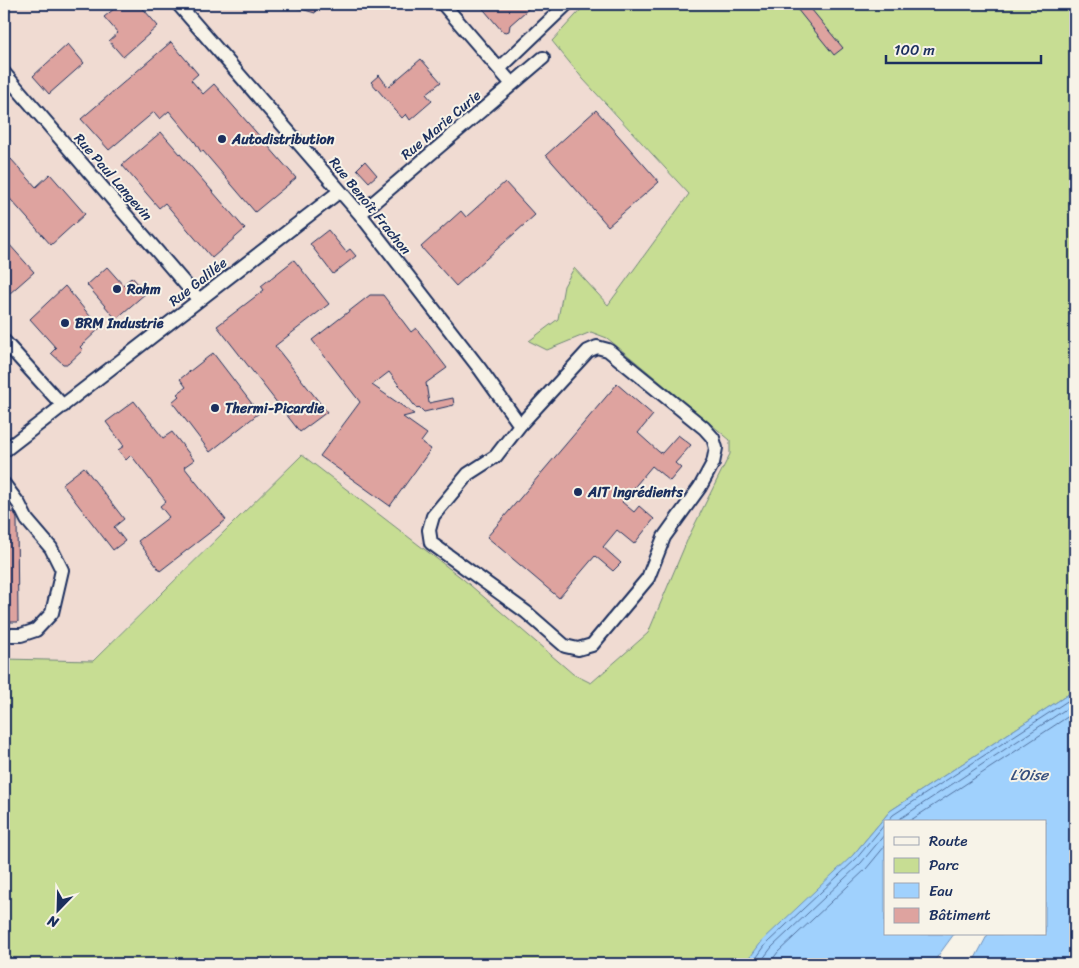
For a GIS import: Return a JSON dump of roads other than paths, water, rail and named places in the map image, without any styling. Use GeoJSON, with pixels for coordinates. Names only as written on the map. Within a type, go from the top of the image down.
{"type":"FeatureCollection","features":[{"type":"Feature","properties":{"kind":"street","name":"Rue Benoît Frachon"},"geometry":{"type":"LineString","coordinates":[[178,4],[360,214],[480,369],[520,425]]}},
{"type":"Feature","properties":{"kind":"street"},"geometry":{"type":"LineString","coordinates":[[443,4],[512,84]]}},
{"type":"Feature","properties":{"kind":"street"},"geometry":{"type":"LineString","coordinates":[[499,69],[567,4]]}},
{"type":"Feature","properties":{"kind":"street","name":"Rue Marie Curie"},"geometry":{"type":"LineString","coordinates":[[360,214],[543,58]]}},
{"type":"Feature","properties":{"kind":"street","name":"Rue Paul Langevin"},"geometry":{"type":"LineString","coordinates":[[4,73],[199,300]]}},
{"type":"Feature","properties":{"kind":"street","name":"Rue Galilée"},"geometry":{"type":"LineString","coordinates":[[4,451],[340,191]]}},
{"type":"Feature","properties":{"kind":"street"},"geometry":{"type":"LineString","coordinates":[[4,341],[63,406]]}},
{"type":"Feature","properties":{"kind":"street"},"geometry":{"type":"LineString","coordinates":[[596,347],[608,350],[704,428],[713,438],[716,448],[713,463],[700,487],[662,543],[648,578],[592,645],[578,649],[565,646],[526,612],[431,543],[429,530],[433,516],[468,474],[496,456],[520,425],[588,351],[596,347]]}},
{"type":"Feature","properties":{"kind":"street"},"geometry":{"type":"LineString","coordinates":[[4,484],[19,504],[27,520],[51,548],[62,570],[52,613],[36,630],[21,635],[4,635]]}},
{"type":"Feature","properties":{"kind":"water","name":"L’Oise"},"geometry":{"type":"Polygon","coordinates":[[[1075,690],[1075,958],[1070,964],[972,964],[987,936],[1046,936],[1046,820],[884,820],[884,936],[953,936],[932,964],[745,964],[763,940],[853,855],[890,811],[1075,690]]]}},
{"type":"Feature","properties":{"kind":"place","name":"Autodistribution"},"geometry":{"type":"Point","coordinates":[222,139]}},
{"type":"Feature","properties":{"kind":"place","name":"Rohm"},"geometry":{"type":"Point","coordinates":[117,289]}},
{"type":"Feature","properties":{"kind":"place","name":"BRM Industrie"},"geometry":{"type":"Point","coordinates":[65,323]}},
{"type":"Feature","properties":{"kind":"place","name":"Thermi-Picardie"},"geometry":{"type":"Point","coordinates":[215,408]}},
{"type":"Feature","properties":{"kind":"place","name":"AIT Ingrédients"},"geometry":{"type":"Point","coordinates":[578,492]}}]}
